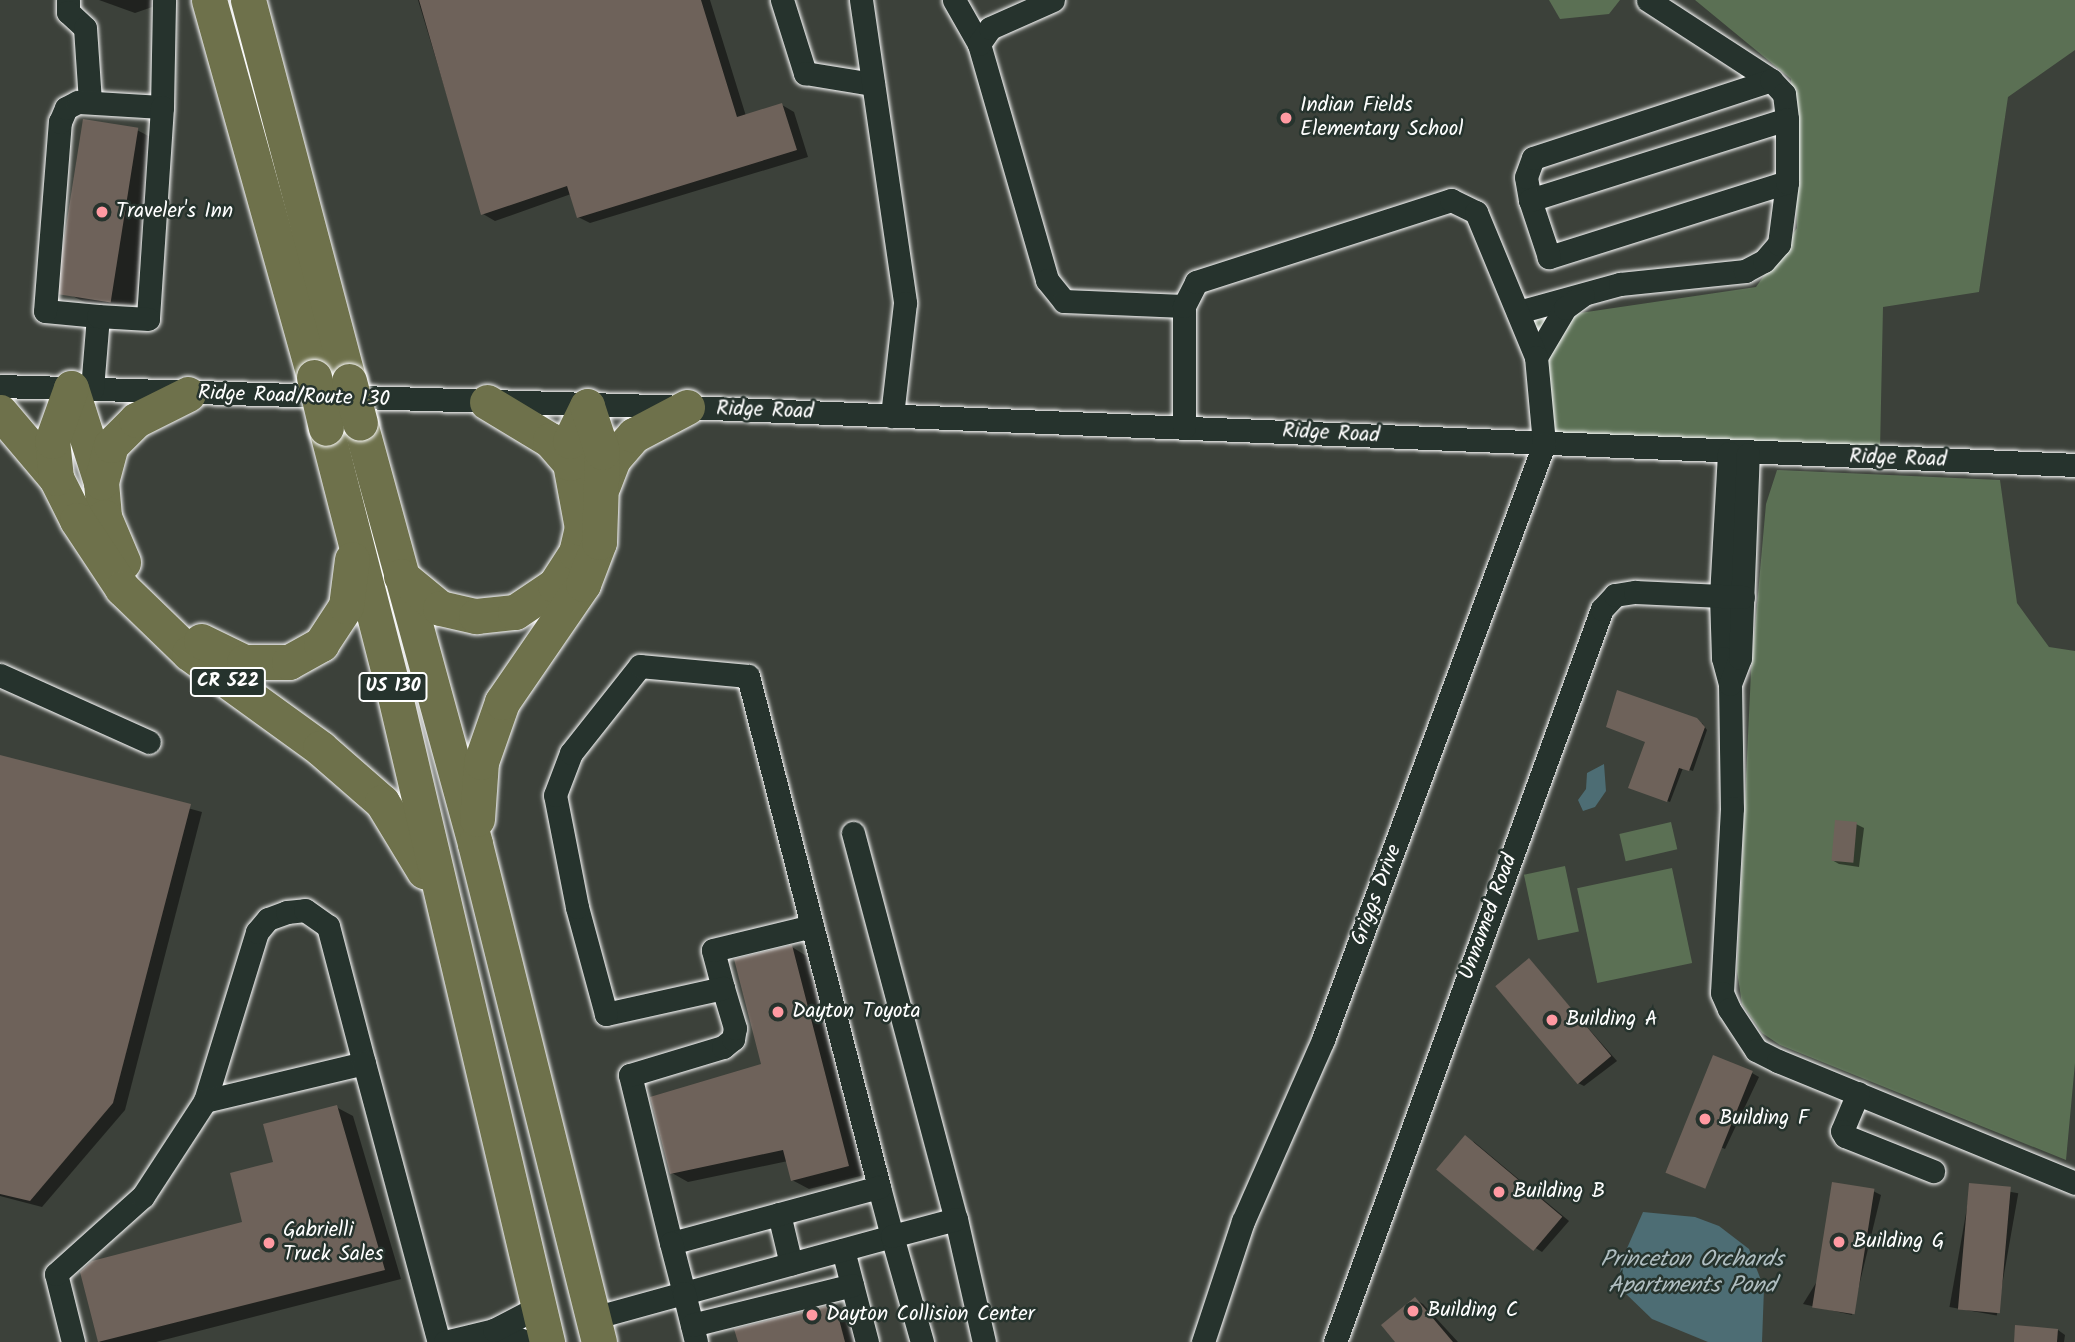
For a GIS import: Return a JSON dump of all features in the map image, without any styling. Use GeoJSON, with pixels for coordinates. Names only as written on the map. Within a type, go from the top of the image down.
{"type":"FeatureCollection","features":[{"type":"Feature","properties":{"kind":"highway","name":"US 130"},"geometry":{"type":"LineString","coordinates":[[209,0],[314,377],[343,426],[401,576],[475,844],[596,1330]]}},
{"type":"Feature","properties":{"kind":"highway","name":"US 130"},"geometry":{"type":"LineString","coordinates":[[248,0],[349,381],[343,426],[354,538],[547,1342]]}},
{"type":"Feature","properties":{"kind":"highway"},"geometry":{"type":"LineString","coordinates":[[56,478],[52,441],[81,389]]}},
{"type":"Feature","properties":{"kind":"highway"},"geometry":{"type":"LineString","coordinates":[[81,389],[101,482],[104,517],[130,575],[212,650],[244,662],[289,662],[321,644],[346,606],[354,538]]}},
{"type":"Feature","properties":{"kind":"highway"},"geometry":{"type":"LineString","coordinates":[[101,482],[111,445],[136,420],[188,394]]}},
{"type":"Feature","properties":{"kind":"highway"},"geometry":{"type":"LineString","coordinates":[[487,402],[550,440],[569,463]]}},
{"type":"Feature","properties":{"kind":"highway"},"geometry":{"type":"LineString","coordinates":[[401,576],[440,608],[476,616],[515,612],[555,585],[576,554],[582,528],[569,463],[575,426],[587,406]]}},
{"type":"Feature","properties":{"kind":"highway"},"geometry":{"type":"LineString","coordinates":[[475,844],[481,762],[502,702],[583,584],[599,542],[602,452],[587,406]]}},
{"type":"Feature","properties":{"kind":"highway"},"geometry":{"type":"LineString","coordinates":[[603,485],[613,459],[634,435],[687,407]]}},
{"type":"Feature","properties":{"kind":"highway","name":"CR 522"},"geometry":{"type":"LineString","coordinates":[[0,412],[56,478],[77,520],[122,588],[189,653],[320,748],[382,802],[419,858],[451,947]]}},
{"type":"Feature","properties":{"kind":"street"},"geometry":{"type":"LineString","coordinates":[[68,0],[68,12],[85,28],[90,101]]}},
{"type":"Feature","properties":{"kind":"street"},"geometry":{"type":"LineString","coordinates":[[162,107],[90,101],[72,104],[60,122],[45,311],[148,319],[162,107],[164,0]]}},
{"type":"Feature","properties":{"kind":"street"},"geometry":{"type":"LineString","coordinates":[[782,0],[805,73],[873,84]]}},
{"type":"Feature","properties":{"kind":"street"},"geometry":{"type":"LineString","coordinates":[[861,0],[905,303],[892,416]]}},
{"type":"Feature","properties":{"kind":"street"},"geometry":{"type":"LineString","coordinates":[[954,0],[979,44],[1046,280],[1064,301],[1184,306]]}},
{"type":"Feature","properties":{"kind":"street"},"geometry":{"type":"LineString","coordinates":[[979,44],[990,28],[1053,0]]}},
{"type":"Feature","properties":{"kind":"street"},"geometry":{"type":"LineString","coordinates":[[1518,312],[1620,284],[1745,271],[1764,261],[1779,244],[1787,182],[1787,119],[1784,94],[1771,80],[1648,0]]}},
{"type":"Feature","properties":{"kind":"street"},"geometry":{"type":"LineString","coordinates":[[1771,80],[1533,158],[1526,177],[1530,200],[1549,257],[1787,182]]}},
{"type":"Feature","properties":{"kind":"street"},"geometry":{"type":"LineString","coordinates":[[1530,200],[1787,119]]}},
{"type":"Feature","properties":{"kind":"street"},"geometry":{"type":"LineString","coordinates":[[1184,427],[1184,306],[1196,282],[1451,200],[1476,212],[1488,232],[1536,357],[1544,444]]}},
{"type":"Feature","properties":{"kind":"street"},"geometry":{"type":"LineString","coordinates":[[1536,357],[1565,308],[1585,293]]}},
{"type":"Feature","properties":{"kind":"street"},"geometry":{"type":"LineString","coordinates":[[81,389],[98,316]]}},
{"type":"Feature","properties":{"kind":"street","name":"Ridge Road/Route 130"},"geometry":{"type":"LineString","coordinates":[[0,386],[587,406]]}},
{"type":"Feature","properties":{"kind":"street","name":"Ridge Road"},"geometry":{"type":"LineString","coordinates":[[587,406],[687,407],[1184,427],[1739,454],[2075,465]]}},
{"type":"Feature","properties":{"kind":"street","name":"Griggs Drive"},"geometry":{"type":"LineString","coordinates":[[1203,1342],[1243,1222],[1323,1040],[1544,444]]}},
{"type":"Feature","properties":{"kind":"street"},"geometry":{"type":"LineString","coordinates":[[1739,454],[1732,597],[1723,658],[1730,684],[1732,808],[1722,993],[1756,1050],[2075,1183]]}},
{"type":"Feature","properties":{"kind":"street","name":"Unnamed Road"},"geometry":{"type":"LineString","coordinates":[[1335,1342],[1602,609],[1615,595],[1635,593],[1732,597]]}},
{"type":"Feature","properties":{"kind":"street"},"geometry":{"type":"LineString","coordinates":[[723,988],[606,1014],[577,907],[555,795],[571,752],[639,666],[748,676],[878,1186],[922,1342]]}},
{"type":"Feature","properties":{"kind":"street"},"geometry":{"type":"LineString","coordinates":[[0,675],[149,743]]}},
{"type":"Feature","properties":{"kind":"street"},"geometry":{"type":"LineString","coordinates":[[853,833],[956,1219],[984,1342]]}},
{"type":"Feature","properties":{"kind":"street"},"geometry":{"type":"LineString","coordinates":[[73,1342],[56,1274],[144,1196],[205,1101],[257,932],[268,919],[287,912],[305,910],[328,926],[439,1342]]}},
{"type":"Feature","properties":{"kind":"street"},"geometry":{"type":"LineString","coordinates":[[812,926],[713,950],[735,1028],[733,1039],[723,1047],[630,1075],[694,1334],[852,1285]]}},
{"type":"Feature","properties":{"kind":"street"},"geometry":{"type":"LineString","coordinates":[[205,1101],[365,1063]]}},
{"type":"Feature","properties":{"kind":"street"},"geometry":{"type":"LineString","coordinates":[[1858,1093],[1842,1131],[1845,1136],[1933,1171]]}},
{"type":"Feature","properties":{"kind":"street"},"geometry":{"type":"LineString","coordinates":[[671,1243],[878,1186]]}},
{"type":"Feature","properties":{"kind":"street"},"geometry":{"type":"LineString","coordinates":[[779,1214],[792,1264]]}},
{"type":"Feature","properties":{"kind":"street"},"geometry":{"type":"LineString","coordinates":[[596,1330],[684,1293],[956,1219]]}},
{"type":"Feature","properties":{"kind":"street"},"geometry":{"type":"LineString","coordinates":[[843,1250],[867,1342]]}},
{"type":"Feature","properties":{"kind":"street"},"geometry":{"type":"LineString","coordinates":[[445,1342],[494,1330],[538,1307]]}},
{"type":"Feature","properties":{"kind":"street"},"geometry":{"type":"LineString","coordinates":[[494,1330],[527,1342]]}},
{"type":"Feature","properties":{"kind":"green space"},"geometry":{"type":"Polygon","coordinates":[[[1549,0],[1620,0],[1609,14],[1560,19],[1549,0]]]}},
{"type":"Feature","properties":{"kind":"green space"},"geometry":{"type":"Polygon","coordinates":[[[1695,0],[2075,0],[2075,50],[2008,97],[1979,292],[1883,307],[1880,451],[1543,435],[1519,322],[1756,287],[1797,228],[1791,79],[1695,0]]]}},
{"type":"Feature","properties":{"kind":"green space"},"geometry":{"type":"Polygon","coordinates":[[[1777,470],[2000,480],[2017,603],[2049,647],[2075,651],[2075,1063],[2066,1160],[1780,1045],[1762,1033],[1742,1004],[1737,971],[1751,672],[1766,504],[1777,470]]]}},
{"type":"Feature","properties":{"kind":"green space"},"geometry":{"type":"Polygon","coordinates":[[[1671,822],[1677,849],[1626,861],[1619,834],[1671,822]]]}},
{"type":"Feature","properties":{"kind":"green space"},"geometry":{"type":"Polygon","coordinates":[[[1565,866],[1579,932],[1538,940],[1524,875],[1565,866]]]}},
{"type":"Feature","properties":{"kind":"green space"},"geometry":{"type":"Polygon","coordinates":[[[1672,868],[1692,963],[1597,983],[1577,888],[1672,868]]]}},
{"type":"Feature","properties":{"kind":"water"},"geometry":{"type":"Polygon","coordinates":[[[1604,764],[1606,791],[1595,807],[1583,811],[1578,800],[1586,789],[1587,773],[1604,764]]]}},
{"type":"Feature","properties":{"kind":"water","name":"Princeton Orchards Apartments Pond"},"geometry":{"type":"Polygon","coordinates":[[[1643,1212],[1695,1217],[1719,1226],[1749,1249],[1764,1288],[1762,1342],[1708,1342],[1652,1319],[1624,1292],[1620,1273],[1624,1255],[1643,1212]]]}},
{"type":"Feature","properties":{"kind":"building"},"geometry":{"type":"Polygon","coordinates":[[[419,0],[701,0],[737,117],[782,103],[797,150],[577,218],[567,186],[481,215],[419,0]]]}},
{"type":"Feature","properties":{"kind":"building","name":"Traveler's Inn"},"geometry":{"type":"Polygon","coordinates":[[[83,119],[138,128],[111,303],[55,294],[83,119]]]}},
{"type":"Feature","properties":{"kind":"building"},"geometry":{"type":"Polygon","coordinates":[[[1617,690],[1697,718],[1705,727],[1689,771],[1679,768],[1667,802],[1628,788],[1645,742],[1606,727],[1617,690]]]}},
{"type":"Feature","properties":{"kind":"building"},"geometry":{"type":"Polygon","coordinates":[[[0,755],[191,804],[113,1103],[30,1201],[0,1194],[0,755]]]}},
{"type":"Feature","properties":{"kind":"building"},"geometry":{"type":"Polygon","coordinates":[[[1835,820],[1857,822],[1853,863],[1831,861],[1835,820]]]}},
{"type":"Feature","properties":{"kind":"building","name":"Dayton Toyota"},"geometry":{"type":"Polygon","coordinates":[[[792,945],[849,1166],[791,1181],[783,1150],[670,1174],[650,1097],[761,1064],[734,959],[792,945]]]}},
{"type":"Feature","properties":{"kind":"building","name":"Building A"},"geometry":{"type":"Polygon","coordinates":[[[1529,958],[1611,1056],[1578,1084],[1495,986],[1529,958]]]}},
{"type":"Feature","properties":{"kind":"building","name":"Building F"},"geometry":{"type":"Polygon","coordinates":[[[1713,1055],[1753,1071],[1705,1189],[1665,1173],[1713,1055]]]}},
{"type":"Feature","properties":{"kind":"building","name":"Gabrielli Truck Sales"},"geometry":{"type":"Polygon","coordinates":[[[337,1105],[385,1270],[98,1342],[80,1272],[92,1261],[242,1222],[230,1173],[273,1162],[263,1124],[337,1105]]]}},
{"type":"Feature","properties":{"kind":"building","name":"Building B"},"geometry":{"type":"Polygon","coordinates":[[[1465,1135],[1562,1217],[1533,1251],[1436,1169],[1465,1135]]]}},
{"type":"Feature","properties":{"kind":"building","name":"Building G"},"geometry":{"type":"Polygon","coordinates":[[[1832,1182],[1874,1189],[1855,1314],[1812,1307],[1832,1182]]]}},
{"type":"Feature","properties":{"kind":"building"},"geometry":{"type":"Polygon","coordinates":[[[1969,1183],[2011,1187],[2000,1313],[1958,1310],[1969,1183]]]}},
{"type":"Feature","properties":{"kind":"building","name":"Building C"},"geometry":{"type":"Polygon","coordinates":[[[1415,1297],[1453,1342],[1395,1342],[1381,1325],[1415,1297]]]}},
{"type":"Feature","properties":{"kind":"building","name":"Dayton Collision Center"},"geometry":{"type":"Polygon","coordinates":[[[835,1304],[845,1342],[738,1342],[734,1329],[835,1304]]]}},
{"type":"Feature","properties":{"kind":"building"},"geometry":{"type":"Polygon","coordinates":[[[2015,1325],[2058,1329],[2057,1342],[2014,1342],[2015,1325]]]}},
{"type":"Feature","properties":{"kind":"place","name":"Indian Fields Elementary School"},"geometry":{"type":"Point","coordinates":[1286,118]}},
{"type":"Feature","properties":{"kind":"place","name":"Traveler's Inn"},"geometry":{"type":"Point","coordinates":[102,212]}},
{"type":"Feature","properties":{"kind":"place","name":"Dayton Toyota"},"geometry":{"type":"Point","coordinates":[778,1012]}},
{"type":"Feature","properties":{"kind":"place","name":"Building A"},"geometry":{"type":"Point","coordinates":[1552,1020]}},
{"type":"Feature","properties":{"kind":"place","name":"Building F"},"geometry":{"type":"Point","coordinates":[1705,1119]}},
{"type":"Feature","properties":{"kind":"place","name":"Building B"},"geometry":{"type":"Point","coordinates":[1499,1192]}},
{"type":"Feature","properties":{"kind":"place","name":"Building G"},"geometry":{"type":"Point","coordinates":[1839,1242]}},
{"type":"Feature","properties":{"kind":"place","name":"Gabrielli Truck Sales"},"geometry":{"type":"Point","coordinates":[269,1243]}},
{"type":"Feature","properties":{"kind":"place","name":"Building C"},"geometry":{"type":"Point","coordinates":[1413,1311]}},
{"type":"Feature","properties":{"kind":"place","name":"Dayton Collision Center"},"geometry":{"type":"Point","coordinates":[812,1315]}}]}
